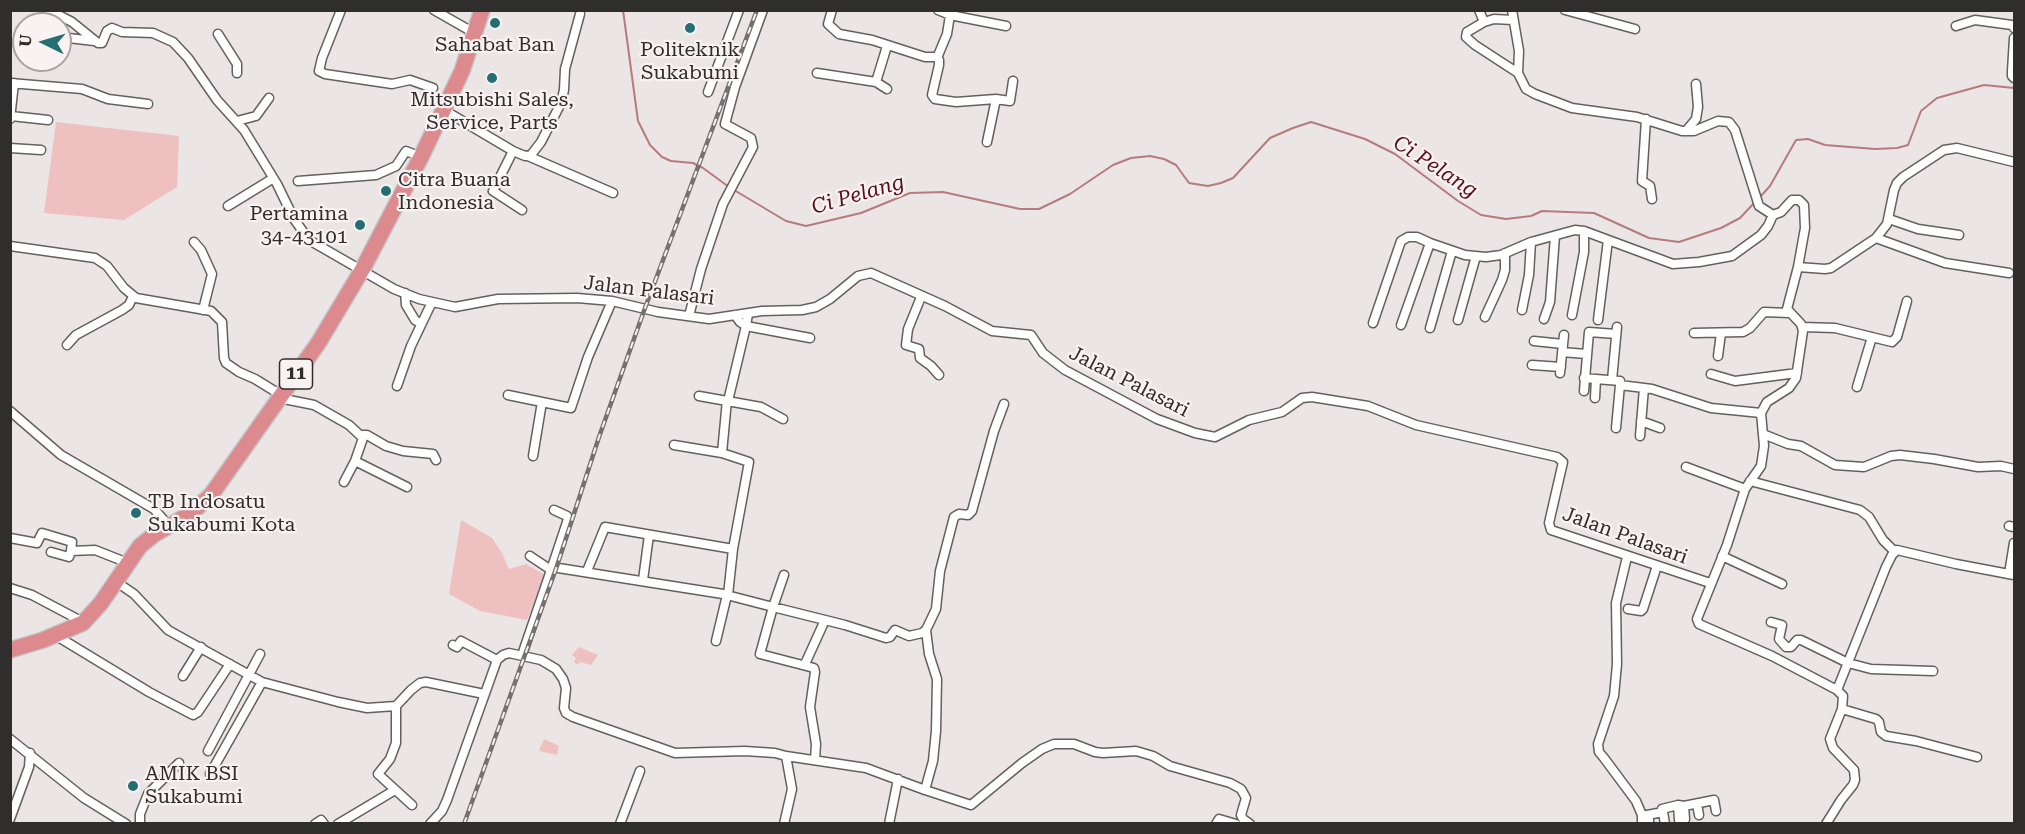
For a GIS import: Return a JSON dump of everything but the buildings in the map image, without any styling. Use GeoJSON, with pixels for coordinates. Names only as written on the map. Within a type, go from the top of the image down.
{"type":"FeatureCollection","features":[{"type":"Feature","properties":{"kind":"highway","name":"11"},"geometry":{"type":"LineString","coordinates":[[10,650],[83,623],[93,613],[128,562],[146,541],[190,514],[211,495],[336,315],[362,270],[421,157],[462,71],[482,10]]}},
{"type":"Feature","properties":{"kind":"street"},"geometry":{"type":"LineString","coordinates":[[47,10],[86,32],[94,41]]}},
{"type":"Feature","properties":{"kind":"street"},"geometry":{"type":"LineString","coordinates":[[341,10],[319,71],[325,74],[392,84],[410,80],[433,88]]}},
{"type":"Feature","properties":{"kind":"street"},"geometry":{"type":"LineString","coordinates":[[434,10],[476,34]]}},
{"type":"Feature","properties":{"kind":"street"},"geometry":{"type":"LineString","coordinates":[[708,92],[739,10]]}},
{"type":"Feature","properties":{"kind":"street"},"geometry":{"type":"LineString","coordinates":[[689,316],[701,269],[723,204],[753,147],[751,138],[725,124],[735,87],[763,10]]}},
{"type":"Feature","properties":{"kind":"street"},"geometry":{"type":"LineString","coordinates":[[832,10],[828,24],[839,34],[872,40],[937,58]]}},
{"type":"Feature","properties":{"kind":"street"},"geometry":{"type":"LineString","coordinates":[[938,10],[950,15],[1005,26]]}},
{"type":"Feature","properties":{"kind":"street"},"geometry":{"type":"LineString","coordinates":[[1479,10],[1484,22]]}},
{"type":"Feature","properties":{"kind":"street"},"geometry":{"type":"LineString","coordinates":[[1565,10],[1635,29]]}},
{"type":"Feature","properties":{"kind":"street"},"geometry":{"type":"LineString","coordinates":[[528,156],[535,152],[561,103],[565,69],[580,14]]}},
{"type":"Feature","properties":{"kind":"street"},"geometry":{"type":"LineString","coordinates":[[950,15],[937,58],[939,65],[933,98],[956,102],[996,99],[1010,101],[1013,81]]}},
{"type":"Feature","properties":{"kind":"street"},"geometry":{"type":"LineString","coordinates":[[1518,73],[1474,45],[1466,37],[1467,32],[1484,22],[1513,15],[1519,51],[1518,73],[1526,89],[1572,108],[1646,119],[1686,131],[1694,131],[1718,121],[1729,122],[1733,126],[1757,201],[1764,210],[1773,215]]}},
{"type":"Feature","properties":{"kind":"street"},"geometry":{"type":"LineString","coordinates":[[1956,26],[1976,20],[2012,25],[2014,28]]}},
{"type":"Feature","properties":{"kind":"street","name":"Jalan Palasari"},"geometry":{"type":"LineString","coordinates":[[94,41],[102,43],[109,28],[122,32],[153,33],[162,36],[181,50],[244,130],[277,184],[294,219],[309,240],[394,290],[455,307],[498,299],[577,298],[612,301],[658,312],[709,319],[762,311],[802,310],[822,305],[858,276],[865,273],[874,274],[945,306],[992,331],[1030,336],[1043,353],[1065,370],[1130,406],[1166,423],[1195,433],[1215,437],[1249,420],[1282,412],[1302,398],[1312,397],[1368,406],[1416,425],[1557,457],[1563,462],[1550,529],[1710,584]]}},
{"type":"Feature","properties":{"kind":"street"},"geometry":{"type":"LineString","coordinates":[[218,34],[237,64],[237,72]]}},
{"type":"Feature","properties":{"kind":"street"},"geometry":{"type":"LineString","coordinates":[[72,38],[94,41]]}},
{"type":"Feature","properties":{"kind":"street"},"geometry":{"type":"LineString","coordinates":[[2014,38],[2012,76],[2014,78]]}},
{"type":"Feature","properties":{"kind":"street"},"geometry":{"type":"LineString","coordinates":[[876,82],[887,46]]}},
{"type":"Feature","properties":{"kind":"street"},"geometry":{"type":"LineString","coordinates":[[817,73],[876,82],[887,88]]}},
{"type":"Feature","properties":{"kind":"street"},"geometry":{"type":"LineString","coordinates":[[48,120],[11,118],[12,83],[82,89],[108,99],[148,104]]}},
{"type":"Feature","properties":{"kind":"street"},"geometry":{"type":"LineString","coordinates":[[1686,131],[1696,119],[1698,107],[1696,84]]}},
{"type":"Feature","properties":{"kind":"street"},"geometry":{"type":"LineString","coordinates":[[237,121],[256,116],[269,98]]}},
{"type":"Feature","properties":{"kind":"street"},"geometry":{"type":"LineString","coordinates":[[987,142],[996,99]]}},
{"type":"Feature","properties":{"kind":"street"},"geometry":{"type":"LineString","coordinates":[[444,110],[513,151],[613,193]]}},
{"type":"Feature","properties":{"kind":"street"},"geometry":{"type":"LineString","coordinates":[[1646,119],[1642,181],[1650,186],[1652,199]]}},
{"type":"Feature","properties":{"kind":"street"},"geometry":{"type":"LineString","coordinates":[[10,148],[41,150]]}},
{"type":"Feature","properties":{"kind":"street"},"geometry":{"type":"LineString","coordinates":[[1798,267],[1825,270],[1832,268],[1876,238],[1889,219],[1897,183],[1944,150],[1957,148],[2014,162]]}},
{"type":"Feature","properties":{"kind":"street"},"geometry":{"type":"LineString","coordinates":[[298,181],[376,175],[396,166],[406,151],[421,157]]}},
{"type":"Feature","properties":{"kind":"street"},"geometry":{"type":"LineString","coordinates":[[513,151],[493,192],[522,210]]}},
{"type":"Feature","properties":{"kind":"street"},"geometry":{"type":"LineString","coordinates":[[228,206],[272,179]]}},
{"type":"Feature","properties":{"kind":"street"},"geometry":{"type":"LineString","coordinates":[[1373,323],[1401,241],[1408,237],[1417,237],[1452,251],[1486,257],[1575,230],[1584,231],[1673,264],[1732,256],[1747,246],[1768,226],[1773,215],[1781,212],[1792,200],[1799,200],[1804,205],[1805,228],[1798,267],[1787,304],[1789,314],[1802,327],[1803,335],[1797,373],[1792,384],[1767,402],[1761,413],[1764,446],[1761,466],[1745,489],[1722,556],[1697,616],[1699,624],[1773,656],[1837,690],[1843,696],[1842,709],[1830,739],[1833,748],[1854,770],[1855,780],[1826,824]]}},
{"type":"Feature","properties":{"kind":"street"},"geometry":{"type":"LineString","coordinates":[[1889,219],[1918,228],[1959,235]]}},
{"type":"Feature","properties":{"kind":"street"},"geometry":{"type":"LineString","coordinates":[[1572,315],[1584,252],[1584,231]]}},
{"type":"Feature","properties":{"kind":"street"},"geometry":{"type":"LineString","coordinates":[[1544,319],[1550,303],[1556,236]]}},
{"type":"Feature","properties":{"kind":"street"},"geometry":{"type":"LineString","coordinates":[[1876,238],[1946,263],[2009,273]]}},
{"type":"Feature","properties":{"kind":"street"},"geometry":{"type":"LineString","coordinates":[[1598,321],[1608,240]]}},
{"type":"Feature","properties":{"kind":"street"},"geometry":{"type":"LineString","coordinates":[[194,242],[201,250],[212,273],[203,310]]}},
{"type":"Feature","properties":{"kind":"street"},"geometry":{"type":"LineString","coordinates":[[1522,310],[1529,275],[1531,242]]}},
{"type":"Feature","properties":{"kind":"street"},"geometry":{"type":"LineString","coordinates":[[1401,325],[1430,243]]}},
{"type":"Feature","properties":{"kind":"street"},"geometry":{"type":"LineString","coordinates":[[10,246],[95,258],[107,266],[133,296],[144,300],[211,311],[222,322],[226,363],[255,379],[280,397],[322,409],[361,435],[363,442],[344,482]]}},
{"type":"Feature","properties":{"kind":"street"},"geometry":{"type":"LineString","coordinates":[[1430,328],[1452,251]]}},
{"type":"Feature","properties":{"kind":"street"},"geometry":{"type":"LineString","coordinates":[[1485,317],[1502,280],[1505,270],[1505,253]]}},
{"type":"Feature","properties":{"kind":"street"},"geometry":{"type":"LineString","coordinates":[[1458,320],[1476,256]]}},
{"type":"Feature","properties":{"kind":"street"},"geometry":{"type":"LineString","coordinates":[[405,293],[406,305],[415,320],[421,324]]}},
{"type":"Feature","properties":{"kind":"street"},"geometry":{"type":"LineString","coordinates":[[67,345],[76,335],[129,305],[133,296]]}},
{"type":"Feature","properties":{"kind":"street"},"geometry":{"type":"LineString","coordinates":[[921,297],[908,329],[906,345],[919,349],[920,358],[939,375]]}},
{"type":"Feature","properties":{"kind":"street"},"geometry":{"type":"LineString","coordinates":[[508,395],[571,408],[588,357],[612,301]]}},
{"type":"Feature","properties":{"kind":"street"},"geometry":{"type":"LineString","coordinates":[[1802,327],[1835,328],[1894,342],[1907,301]]}},
{"type":"Feature","properties":{"kind":"street"},"geometry":{"type":"LineString","coordinates":[[397,386],[432,302]]}},
{"type":"Feature","properties":{"kind":"street"},"geometry":{"type":"LineString","coordinates":[[1694,333],[1747,330],[1765,312],[1789,314]]}},
{"type":"Feature","properties":{"kind":"street"},"geometry":{"type":"LineString","coordinates":[[722,453],[728,400],[748,314]]}},
{"type":"Feature","properties":{"kind":"street"},"geometry":{"type":"LineString","coordinates":[[735,315],[746,326],[810,338]]}},
{"type":"Feature","properties":{"kind":"street"},"geometry":{"type":"LineString","coordinates":[[1584,391],[1589,332],[1616,331],[1616,429]]}},
{"type":"Feature","properties":{"kind":"street"},"geometry":{"type":"LineString","coordinates":[[1718,356],[1721,333]]}},
{"type":"Feature","properties":{"kind":"street"},"geometry":{"type":"LineString","coordinates":[[1532,365],[1561,370],[1564,334]]}},
{"type":"Feature","properties":{"kind":"street"},"geometry":{"type":"LineString","coordinates":[[1857,387],[1872,338]]}},
{"type":"Feature","properties":{"kind":"street"},"geometry":{"type":"LineString","coordinates":[[1534,341],[1586,354]]}},
{"type":"Feature","properties":{"kind":"street"},"geometry":{"type":"LineString","coordinates":[[1711,374],[1736,381],[1797,373]]}},
{"type":"Feature","properties":{"kind":"street"},"geometry":{"type":"LineString","coordinates":[[1584,378],[1644,388],[1711,408],[1761,413]]}},
{"type":"Feature","properties":{"kind":"street"},"geometry":{"type":"LineString","coordinates":[[1595,398],[1596,379]]}},
{"type":"Feature","properties":{"kind":"street"},"geometry":{"type":"LineString","coordinates":[[1640,436],[1644,388]]}},
{"type":"Feature","properties":{"kind":"street"},"geometry":{"type":"LineString","coordinates":[[699,396],[766,409],[783,419]]}},
{"type":"Feature","properties":{"kind":"street"},"geometry":{"type":"LineString","coordinates":[[533,456],[542,402]]}},
{"type":"Feature","properties":{"kind":"street"},"geometry":{"type":"LineString","coordinates":[[925,790],[933,761],[937,690],[937,679],[929,654],[926,630],[936,609],[940,571],[954,517],[959,514],[969,515],[972,512],[994,431],[1004,404]]}},
{"type":"Feature","properties":{"kind":"street"},"geometry":{"type":"LineString","coordinates":[[10,411],[61,455],[153,509],[170,526]]}},
{"type":"Feature","properties":{"kind":"street"},"geometry":{"type":"LineString","coordinates":[[1641,422],[1660,428]]}},
{"type":"Feature","properties":{"kind":"street"},"geometry":{"type":"LineString","coordinates":[[1763,434],[1788,444],[1801,446],[1835,465],[1864,467],[1891,456],[1900,455],[1978,467],[2001,466],[2014,470]]}},
{"type":"Feature","properties":{"kind":"street"},"geometry":{"type":"LineString","coordinates":[[361,435],[367,435],[386,446],[403,451],[433,454],[436,460]]}},
{"type":"Feature","properties":{"kind":"street"},"geometry":{"type":"LineString","coordinates":[[674,445],[722,453],[748,460],[750,463],[733,549],[728,595],[717,641]]}},
{"type":"Feature","properties":{"kind":"street"},"geometry":{"type":"LineString","coordinates":[[355,461],[407,487]]}},
{"type":"Feature","properties":{"kind":"street"},"geometry":{"type":"LineString","coordinates":[[1686,467],[1745,489]]}},
{"type":"Feature","properties":{"kind":"street"},"geometry":{"type":"LineString","coordinates":[[1750,481],[1860,510],[1869,517],[1883,540],[1895,552]]}},
{"type":"Feature","properties":{"kind":"street"},"geometry":{"type":"LineString","coordinates":[[522,655],[568,519],[567,516],[554,510]]}},
{"type":"Feature","properties":{"kind":"street"},"geometry":{"type":"LineString","coordinates":[[587,571],[605,527],[733,549]]}},
{"type":"Feature","properties":{"kind":"street"},"geometry":{"type":"LineString","coordinates":[[10,538],[37,543],[42,533],[72,542],[69,557],[51,552]]}},
{"type":"Feature","properties":{"kind":"street"},"geometry":{"type":"LineString","coordinates":[[643,580],[649,535]]}},
{"type":"Feature","properties":{"kind":"street"},"geometry":{"type":"LineString","coordinates":[[1837,690],[1876,590],[1895,552],[1900,550],[1956,564],[2012,574],[2014,543]]}},
{"type":"Feature","properties":{"kind":"street"},"geometry":{"type":"LineString","coordinates":[[71,551],[95,550],[128,562]]}},
{"type":"Feature","properties":{"kind":"street"},"geometry":{"type":"LineString","coordinates":[[530,556],[551,568],[587,571],[728,595],[886,638],[890,637],[895,630],[913,636],[926,630]]}},
{"type":"Feature","properties":{"kind":"street"},"geometry":{"type":"LineString","coordinates":[[1722,556],[1782,584]]}},
{"type":"Feature","properties":{"kind":"street"},"geometry":{"type":"LineString","coordinates":[[1627,557],[1616,596],[1617,664],[1614,696],[1598,748],[1646,819],[1663,812]]}},
{"type":"Feature","properties":{"kind":"street"},"geometry":{"type":"LineString","coordinates":[[1628,609],[1641,611],[1643,609],[1657,566]]}},
{"type":"Feature","properties":{"kind":"street"},"geometry":{"type":"LineString","coordinates":[[784,575],[760,654],[813,666],[815,670],[810,707],[815,734],[815,760]]}},
{"type":"Feature","properties":{"kind":"street"},"geometry":{"type":"LineString","coordinates":[[116,581],[134,594],[168,630],[262,682],[367,708],[396,706],[411,690],[420,683],[426,682],[484,694]]}},
{"type":"Feature","properties":{"kind":"street"},"geometry":{"type":"LineString","coordinates":[[10,588],[32,595],[83,623]]}},
{"type":"Feature","properties":{"kind":"street"},"geometry":{"type":"LineString","coordinates":[[804,664],[825,620]]}},
{"type":"Feature","properties":{"kind":"street"},"geometry":{"type":"LineString","coordinates":[[1772,622],[1782,625],[1779,639],[1786,647],[1790,648],[1801,639],[1848,663],[1871,669],[1933,671]]}},
{"type":"Feature","properties":{"kind":"street"},"geometry":{"type":"LineString","coordinates":[[55,635],[149,692],[193,715],[198,712],[230,664]]}},
{"type":"Feature","properties":{"kind":"street"},"geometry":{"type":"LineString","coordinates":[[453,645],[457,647],[461,641],[497,660]]}},
{"type":"Feature","properties":{"kind":"street"},"geometry":{"type":"LineString","coordinates":[[183,676],[201,647]]}},
{"type":"Feature","properties":{"kind":"street"},"geometry":{"type":"LineString","coordinates":[[430,824],[442,811],[447,800],[497,660],[509,653],[541,660],[556,669],[566,688],[564,708],[566,713],[675,753],[776,753],[866,768],[964,804],[973,804],[1005,776],[1037,753],[1054,744],[1067,743],[1103,753],[1127,751],[1143,753],[1170,766],[1230,783],[1245,794],[1241,815],[1250,824]]}},
{"type":"Feature","properties":{"kind":"street"},"geometry":{"type":"LineString","coordinates":[[208,751],[261,654]]}},
{"type":"Feature","properties":{"kind":"street"},"geometry":{"type":"LineString","coordinates":[[210,774],[262,682]]}},
{"type":"Feature","properties":{"kind":"street"},"geometry":{"type":"LineString","coordinates":[[396,706],[396,743],[390,759],[378,774],[412,805]]}},
{"type":"Feature","properties":{"kind":"street"},"geometry":{"type":"LineString","coordinates":[[1842,709],[1878,720],[1881,732],[1886,736],[1977,756]]}},
{"type":"Feature","properties":{"kind":"street"},"geometry":{"type":"LineString","coordinates":[[10,739],[84,798],[126,824]]}},
{"type":"Feature","properties":{"kind":"street"},"geometry":{"type":"LineString","coordinates":[[10,819],[29,767],[30,753]]}},
{"type":"Feature","properties":{"kind":"street"},"geometry":{"type":"LineString","coordinates":[[784,824],[792,789],[786,756]]}},
{"type":"Feature","properties":{"kind":"street"},"geometry":{"type":"LineString","coordinates":[[140,824],[142,805],[148,794],[179,763]]}},
{"type":"Feature","properties":{"kind":"street"},"geometry":{"type":"LineString","coordinates":[[620,824],[640,771]]}},
{"type":"Feature","properties":{"kind":"street"},"geometry":{"type":"LineString","coordinates":[[889,824],[898,779]]}},
{"type":"Feature","properties":{"kind":"street"},"geometry":{"type":"LineString","coordinates":[[338,824],[395,790]]}},
{"type":"Feature","properties":{"kind":"street"},"geometry":{"type":"LineString","coordinates":[[1665,824],[1662,809],[1714,800],[1716,811]]}},
{"type":"Feature","properties":{"kind":"street"},"geometry":{"type":"LineString","coordinates":[[1697,804],[1699,815]]}},
{"type":"Feature","properties":{"kind":"street"},"geometry":{"type":"LineString","coordinates":[[1681,805],[1679,820],[1683,821]]}},
{"type":"Feature","properties":{"kind":"street"},"geometry":{"type":"LineString","coordinates":[[1216,824],[1219,819],[1236,824]]}},
{"type":"Feature","properties":{"kind":"street"},"geometry":{"type":"LineString","coordinates":[[315,824],[321,820],[324,824]]}},
{"type":"Feature","properties":{"kind":"shaded area"},"geometry":{"type":"Polygon","coordinates":[[[56,122],[179,136],[177,187],[124,220],[44,213],[56,122]]]}},
{"type":"Feature","properties":{"kind":"shaded area"},"geometry":{"type":"Polygon","coordinates":[[[461,520],[492,538],[509,569],[526,564],[545,575],[527,620],[480,611],[449,594],[461,520]]]}},
{"type":"Feature","properties":{"kind":"shaded area"},"geometry":{"type":"Polygon","coordinates":[[[579,647],[598,655],[591,665],[580,662],[578,665],[574,662],[576,658],[572,655],[579,647]]]}},
{"type":"Feature","properties":{"kind":"shaded area"},"geometry":{"type":"Polygon","coordinates":[[[544,739],[559,746],[557,755],[539,751],[544,739]]]}},
{"type":"Feature","properties":{"kind":"waterway","name":"Ci Pelang"},"geometry":{"type":"LineString","coordinates":[[623,10],[638,121],[650,145],[662,157],[671,161],[693,163],[729,187]]}},
{"type":"Feature","properties":{"kind":"waterway","name":"Ci Pelang"},"geometry":{"type":"LineString","coordinates":[[1760,197],[1770,186],[1796,140],[1808,139],[1825,145],[1875,149],[1897,148],[1908,145],[1921,111],[1937,98],[1984,85],[2014,88]]}},
{"type":"Feature","properties":{"kind":"waterway","name":"Ci Pelang"},"geometry":{"type":"LineString","coordinates":[[734,190],[786,221],[806,226],[861,213],[910,193],[943,192],[1020,209],[1039,209],[1070,194],[1113,165],[1131,158],[1150,156],[1164,159],[1176,165],[1189,183],[1208,186],[1221,183],[1233,178],[1270,138],[1311,122],[1365,139],[1395,154],[1458,201],[1481,215],[1506,219],[1531,216],[1542,211],[1594,213],[1649,238],[1679,242],[1721,228],[1740,218],[1756,201]]}},
{"type":"Feature","properties":{"kind":"railway"},"geometry":{"type":"LineString","coordinates":[[464,824],[557,566],[599,437],[645,308],[757,10]]}},
{"type":"Feature","properties":{"kind":"place","name":"Sahabat Ban"},"geometry":{"type":"Point","coordinates":[495,23]}},
{"type":"Feature","properties":{"kind":"place","name":"Politeknik Sukabumi"},"geometry":{"type":"Point","coordinates":[690,28]}},
{"type":"Feature","properties":{"kind":"place","name":"Mitsubishi Sales, Service, Parts"},"geometry":{"type":"Point","coordinates":[492,78]}},
{"type":"Feature","properties":{"kind":"place","name":"Citra Buana Indonesia"},"geometry":{"type":"Point","coordinates":[386,191]}},
{"type":"Feature","properties":{"kind":"place","name":"Pertamina 34-43101"},"geometry":{"type":"Point","coordinates":[360,225]}},
{"type":"Feature","properties":{"kind":"place","name":"TB Indosatu Sukabumi Kota"},"geometry":{"type":"Point","coordinates":[136,513]}},
{"type":"Feature","properties":{"kind":"place","name":"AMIK BSI Sukabumi"},"geometry":{"type":"Point","coordinates":[133,786]}}]}
